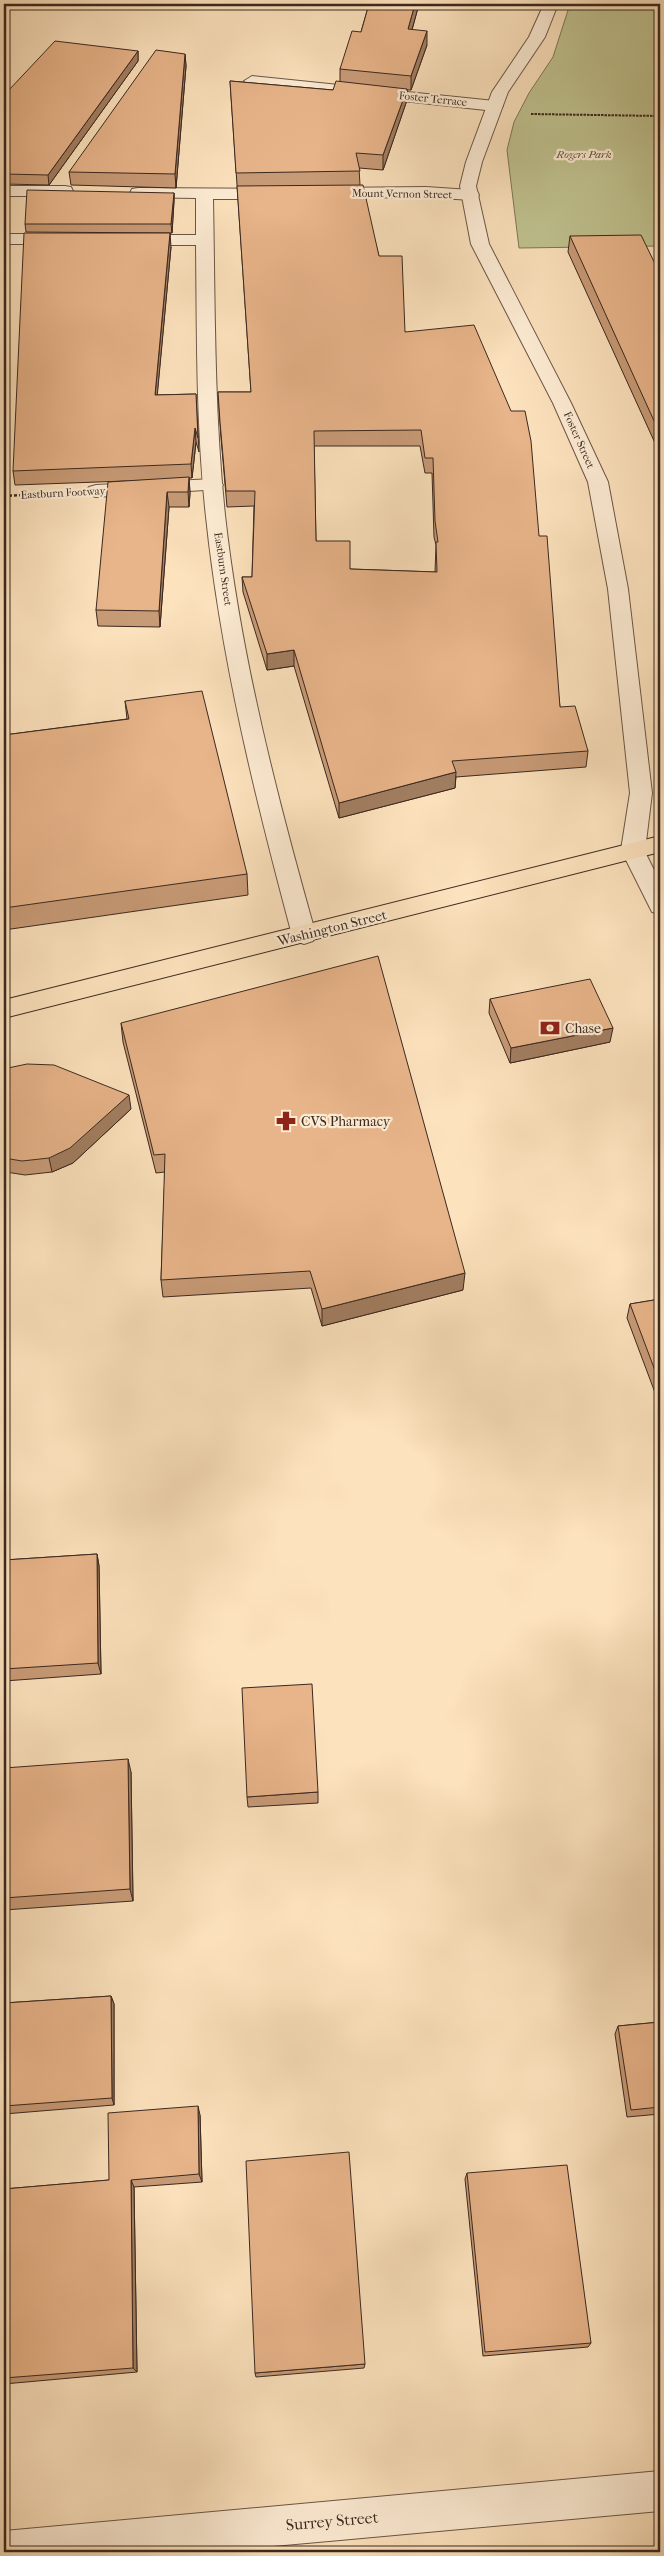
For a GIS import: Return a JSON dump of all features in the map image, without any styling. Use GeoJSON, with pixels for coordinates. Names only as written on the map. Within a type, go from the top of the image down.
{"type":"FeatureCollection","features":[{"type":"Feature","properties":{"kind":"main road","name":"Washington Street"},"geometry":{"type":"LineString","coordinates":[[4,1009],[304,936],[660,844]]}},
{"type":"Feature","properties":{"kind":"street","name":"Foster Street"},"geometry":{"type":"LineString","coordinates":[[551,4],[537,37],[500,92],[474,162],[468,186],[480,244],[562,403],[598,482],[618,589],[641,794],[633,850]]}},
{"type":"Feature","properties":{"kind":"street","name":"Foster Terrace"},"geometry":{"type":"LineString","coordinates":[[252,81],[495,106]]}},
{"type":"Feature","properties":{"kind":"street"},"geometry":{"type":"LineString","coordinates":[[56,191],[68,175]]}},
{"type":"Feature","properties":{"kind":"street"},"geometry":{"type":"LineString","coordinates":[[4,191],[86,192]]}},
{"type":"Feature","properties":{"kind":"street","name":"Mount Vernon Street"},"geometry":{"type":"LineString","coordinates":[[310,194],[426,192],[471,195]]}},
{"type":"Feature","properties":{"kind":"street"},"geometry":{"type":"LineString","coordinates":[[125,193],[204,195],[291,194]]}},
{"type":"Feature","properties":{"kind":"street","name":"Eastburn Street"},"geometry":{"type":"LineString","coordinates":[[204,195],[210,454],[225,590],[248,717],[304,936]]}},
{"type":"Feature","properties":{"kind":"street"},"geometry":{"type":"LineString","coordinates":[[4,239],[81,239]]}},
{"type":"Feature","properties":{"kind":"street"},"geometry":{"type":"LineString","coordinates":[[119,240],[205,240]]}},
{"type":"Feature","properties":{"kind":"street","name":"Eastburn Footway"},"geometry":{"type":"LineString","coordinates":[[96,491],[213,486]]}},
{"type":"Feature","properties":{"kind":"street"},"geometry":{"type":"LineString","coordinates":[[633,850],[660,906]]}},
{"type":"Feature","properties":{"kind":"street","name":"Surrey Street"},"geometry":{"type":"LineString","coordinates":[[4,2551],[660,2492]]}},
{"type":"Feature","properties":{"kind":"path"},"geometry":{"type":"LineString","coordinates":[[540,114],[660,116]]}},
{"type":"Feature","properties":{"kind":"path","name":"Eastburn Footway"},"geometry":{"type":"LineString","coordinates":[[4,496],[96,491]]}},
{"type":"Feature","properties":{"kind":"green space","name":"Rogers Park"},"geometry":{"type":"Polygon","coordinates":[[[570,4],[660,4],[660,246],[519,248],[507,150],[514,122],[529,93],[553,57],[570,4]]]}},
{"type":"Feature","properties":{"kind":"building"},"geometry":{"type":"Polygon","coordinates":[[[369,4],[415,4],[408,29],[427,31],[411,76],[340,69],[352,31],[361,32],[369,4]]]}},
{"type":"Feature","properties":{"kind":"building"},"geometry":{"type":"Polygon","coordinates":[[[55,41],[138,51],[48,175],[4,174],[4,97],[55,41]]]}},
{"type":"Feature","properties":{"kind":"building"},"geometry":{"type":"Polygon","coordinates":[[[156,50],[185,54],[175,174],[69,172],[156,50]]]}},
{"type":"Feature","properties":{"kind":"building"},"geometry":{"type":"Polygon","coordinates":[[[230,81],[333,90],[336,81],[407,89],[383,155],[356,153],[360,171],[236,173],[230,81]]]}},
{"type":"Feature","properties":{"kind":"building"},"geometry":{"type":"Polygon","coordinates":[[[363,185],[379,256],[402,256],[405,332],[474,325],[511,411],[525,411],[531,441],[539,536],[547,536],[560,707],[575,706],[588,751],[452,761],[456,772],[339,803],[294,650],[267,654],[242,577],[252,577],[255,491],[226,491],[218,392],[251,392],[237,186],[363,185]],[[421,430],[314,431],[316,541],[350,541],[350,569],[437,572],[436,542],[438,542],[435,521],[433,458],[425,458],[421,430]]]}},
{"type":"Feature","properties":{"kind":"building"},"geometry":{"type":"Polygon","coordinates":[[[27,190],[174,193],[171,224],[25,224],[27,190]]]}},
{"type":"Feature","properties":{"kind":"building"},"geometry":{"type":"Polygon","coordinates":[[[24,233],[170,233],[155,395],[196,394],[198,438],[195,428],[191,464],[13,471],[24,233]]]}},
{"type":"Feature","properties":{"kind":"building"},"geometry":{"type":"Polygon","coordinates":[[[641,235],[660,274],[660,434],[570,236],[641,235]]]}},
{"type":"Feature","properties":{"kind":"building"},"geometry":{"type":"Polygon","coordinates":[[[189,477],[188,492],[167,492],[159,611],[96,610],[108,482],[189,477]]]}},
{"type":"Feature","properties":{"kind":"building"},"geometry":{"type":"Polygon","coordinates":[[[202,691],[247,874],[4,908],[4,735],[129,719],[125,701],[202,691]]]}},
{"type":"Feature","properties":{"kind":"building"},"geometry":{"type":"Polygon","coordinates":[[[378,956],[465,1273],[322,1309],[310,1271],[161,1280],[165,1154],[154,1155],[121,1023],[378,956]]]}},
{"type":"Feature","properties":{"kind":"building"},"geometry":{"type":"Polygon","coordinates":[[[590,979],[613,1028],[511,1048],[490,999],[590,979]]]}},
{"type":"Feature","properties":{"kind":"building"},"geometry":{"type":"Polygon","coordinates":[[[27,1064],[54,1065],[129,1095],[70,1148],[49,1158],[22,1161],[4,1158],[4,1071],[8,1068],[27,1064]]]}},
{"type":"Feature","properties":{"kind":"building"},"geometry":{"type":"Polygon","coordinates":[[[660,1299],[660,1384],[630,1304],[660,1299]]]}},
{"type":"Feature","properties":{"kind":"building"},"geometry":{"type":"Polygon","coordinates":[[[97,1554],[98,1663],[4,1669],[4,1560],[97,1554]]]}},
{"type":"Feature","properties":{"kind":"building"},"geometry":{"type":"Polygon","coordinates":[[[312,1684],[318,1792],[247,1797],[242,1688],[312,1684]]]}},
{"type":"Feature","properties":{"kind":"building"},"geometry":{"type":"Polygon","coordinates":[[[128,1759],[130,1889],[4,1898],[4,1768],[128,1759]]]}},
{"type":"Feature","properties":{"kind":"building"},"geometry":{"type":"Polygon","coordinates":[[[111,1996],[112,2098],[4,2106],[4,2003],[111,1996]]]}},
{"type":"Feature","properties":{"kind":"building"},"geometry":{"type":"Polygon","coordinates":[[[660,2022],[660,2107],[631,2110],[618,2026],[660,2022]]]}},
{"type":"Feature","properties":{"kind":"building"},"geometry":{"type":"Polygon","coordinates":[[[198,2106],[199,2174],[131,2180],[133,2368],[4,2378],[4,2189],[109,2180],[108,2113],[198,2106]]]}},
{"type":"Feature","properties":{"kind":"building"},"geometry":{"type":"Polygon","coordinates":[[[349,2152],[365,2364],[255,2373],[246,2161],[349,2152]]]}},
{"type":"Feature","properties":{"kind":"building"},"geometry":{"type":"Polygon","coordinates":[[[567,2165],[591,2343],[485,2352],[467,2173],[567,2165]]]}},
{"type":"Feature","properties":{"kind":"place","name":"Chase"},"geometry":{"type":"Point","coordinates":[550,1028]}},
{"type":"Feature","properties":{"kind":"place","name":"CVS Pharmacy"},"geometry":{"type":"Point","coordinates":[286,1121]}}]}
